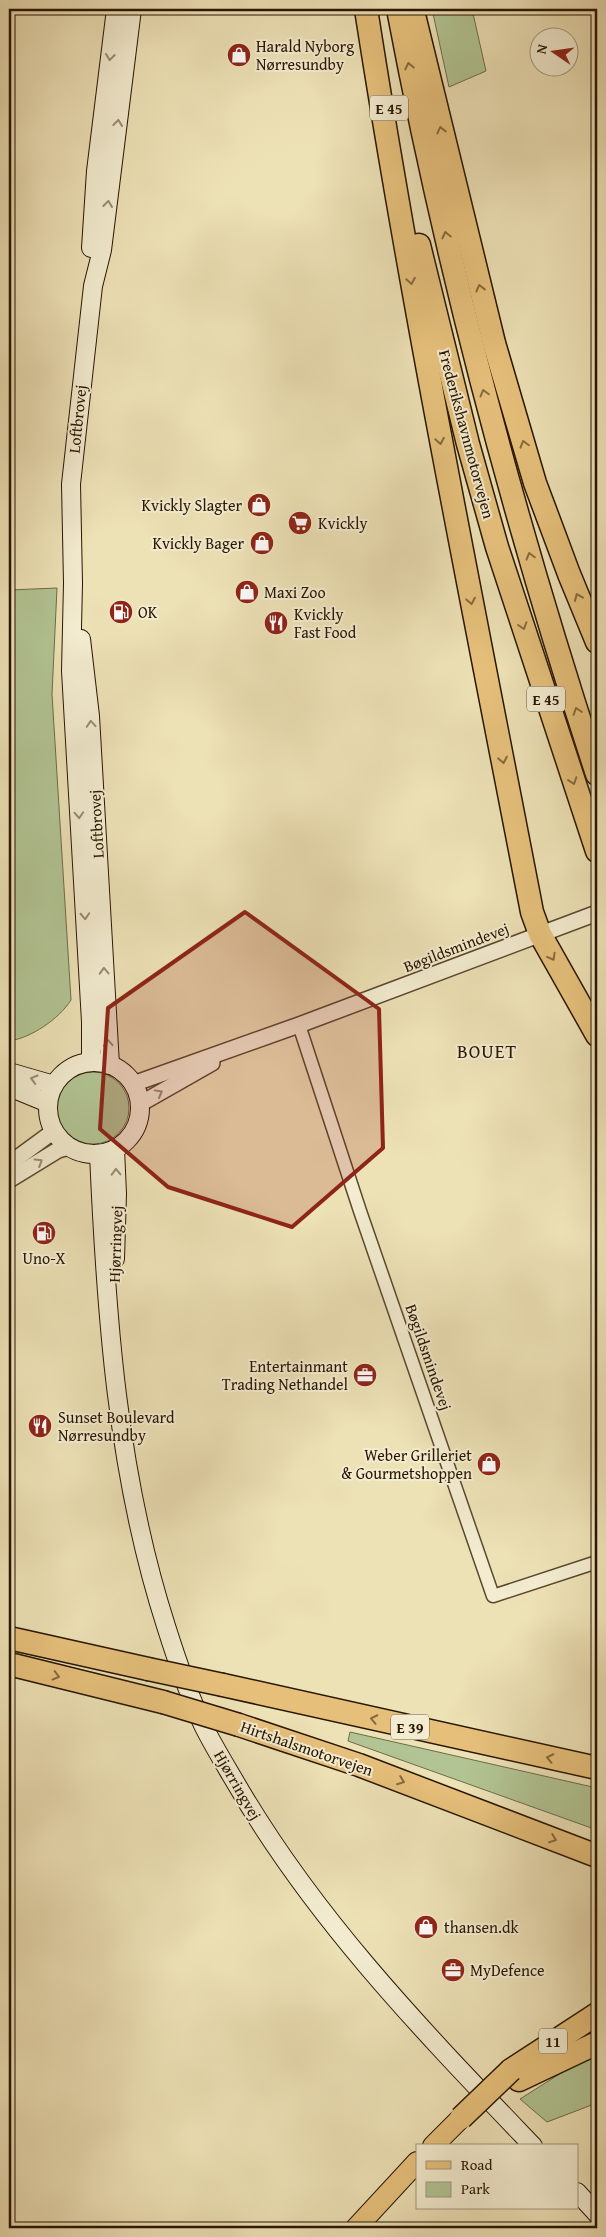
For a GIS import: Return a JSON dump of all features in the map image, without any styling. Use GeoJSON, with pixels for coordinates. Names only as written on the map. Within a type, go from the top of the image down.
{"type":"FeatureCollection","features":[{"type":"Feature","properties":{"kind":"highway","name":"Frederikshavnmotorvejen"},"geometry":{"type":"LineString","coordinates":[[368,9],[410,207],[471,453],[500,556],[597,851]]}},
{"type":"Feature","properties":{"kind":"highway"},"geometry":{"type":"LineString","coordinates":[[368,9],[393,182],[442,448],[532,912],[540,934],[597,1035]]}},
{"type":"Feature","properties":{"kind":"highway","name":"Frederikshavnmotorvejen"},"geometry":{"type":"LineString","coordinates":[[398,9],[436,190],[473,350],[510,491],[566,681],[597,774]]}},
{"type":"Feature","properties":{"kind":"highway"},"geometry":{"type":"LineString","coordinates":[[413,9],[460,211],[494,342],[535,482],[569,574],[597,642]]}},
{"type":"Feature","properties":{"kind":"highway","name":"E 39"},"geometry":{"type":"LineString","coordinates":[[9,1638],[597,1768]]}},
{"type":"Feature","properties":{"kind":"highway","name":"Hirtshalsmotorvejen"},"geometry":{"type":"LineString","coordinates":[[9,1664],[162,1702],[239,1725],[359,1765],[597,1856]]}},
{"type":"Feature","properties":{"kind":"highway","name":"11"},"geometry":{"type":"LineString","coordinates":[[456,2122],[597,2014]]}},
{"type":"Feature","properties":{"kind":"highway","name":"11"},"geometry":{"type":"LineString","coordinates":[[515,2075],[597,2043]]}},
{"type":"Feature","properties":{"kind":"main road","name":"Loftbrovej"},"geometry":{"type":"LineString","coordinates":[[93,286],[91,247],[96,171],[116,9]]}},
{"type":"Feature","properties":{"kind":"main road","name":"Loftbrovej"},"geometry":{"type":"LineString","coordinates":[[91,1062],[91,1022],[71,671],[73,583],[71,484],[93,286],[102,250],[132,9]]}},
{"type":"Feature","properties":{"kind":"main road","name":"Loftbrovej"},"geometry":{"type":"LineString","coordinates":[[73,583],[90,716],[110,1065]]}},
{"type":"Feature","properties":{"kind":"main road"},"geometry":{"type":"LineString","coordinates":[[91,1062],[110,1065],[123,1073],[133,1084],[140,1104],[140,1113],[135,1130],[129,1138],[107,1152],[83,1153],[69,1147],[54,1131],[50,1122],[48,1103],[54,1085],[70,1069],[91,1062]]}},
{"type":"Feature","properties":{"kind":"main road"},"geometry":{"type":"LineString","coordinates":[[9,1072],[54,1085]]}},
{"type":"Feature","properties":{"kind":"main road"},"geometry":{"type":"LineString","coordinates":[[9,1087],[48,1103]]}},
{"type":"Feature","properties":{"kind":"main road","name":"Hjørringvej"},"geometry":{"type":"LineString","coordinates":[[107,1152],[112,1340],[120,1429],[133,1507],[155,1593],[189,1694],[205,1729],[277,1850],[327,1919],[431,2039],[531,2144]]}},
{"type":"Feature","properties":{"kind":"main road","name":"11"},"geometry":{"type":"LineString","coordinates":[[435,2144],[456,2122]]}},
{"type":"Feature","properties":{"kind":"main road"},"geometry":{"type":"LineString","coordinates":[[356,2228],[416,2163]]}},
{"type":"Feature","properties":{"kind":"main road"},"geometry":{"type":"LineString","coordinates":[[578,2193],[597,2214]]}},
{"type":"Feature","properties":{"kind":"street","name":"Bøgildsmindevej"},"geometry":{"type":"LineString","coordinates":[[133,1084],[299,1025],[597,912]]}},
{"type":"Feature","properties":{"kind":"street","name":"Bøgildsmindevej"},"geometry":{"type":"LineString","coordinates":[[299,1025],[360,1211],[493,1596],[597,1562]]}},
{"type":"Feature","properties":{"kind":"street","name":"Bøgildsmindevej"},"geometry":{"type":"LineString","coordinates":[[140,1104],[238,1047]]}},
{"type":"Feature","properties":{"kind":"street"},"geometry":{"type":"LineString","coordinates":[[9,1164],[54,1131]]}},
{"type":"Feature","properties":{"kind":"street"},"geometry":{"type":"LineString","coordinates":[[9,1180],[58,1150],[69,1147]]}},
{"type":"Feature","properties":{"kind":"highlighted area"},"geometry":{"type":"Polygon","coordinates":[[[245,912],[379,1009],[383,1148],[292,1227],[168,1187],[100,1129],[108,1008],[245,912]]]}},
{"type":"Feature","properties":{"kind":"green space"},"geometry":{"type":"Polygon","coordinates":[[[432,9],[472,9],[486,71],[449,87],[432,9]]]}},
{"type":"Feature","properties":{"kind":"green space"},"geometry":{"type":"Polygon","coordinates":[[[57,588],[52,694],[71,1000],[52,1021],[35,1032],[9,1041],[9,590],[57,588]]]}},
{"type":"Feature","properties":{"kind":"green space"},"geometry":{"type":"Polygon","coordinates":[[[93,1072],[113,1078],[123,1088],[129,1108],[123,1128],[113,1138],[93,1144],[73,1138],[63,1128],[57,1108],[63,1088],[73,1078],[93,1072]]]}},
{"type":"Feature","properties":{"kind":"green space"},"geometry":{"type":"Polygon","coordinates":[[[350,1732],[597,1788],[597,1830],[348,1741],[350,1732]]]}},
{"type":"Feature","properties":{"kind":"green space"},"geometry":{"type":"Polygon","coordinates":[[[597,2056],[597,2103],[547,2122],[520,2099],[569,2068],[597,2056]]]}},
{"type":"Feature","properties":{"kind":"place","name":"Harald Nyborg Nørresundby"},"geometry":{"type":"Point","coordinates":[239,55]}},
{"type":"Feature","properties":{"kind":"place","name":"Kvickly Slagter"},"geometry":{"type":"Point","coordinates":[259,505]}},
{"type":"Feature","properties":{"kind":"place","name":"Kvickly"},"geometry":{"type":"Point","coordinates":[300,523]}},
{"type":"Feature","properties":{"kind":"place","name":"Kvickly Bager"},"geometry":{"type":"Point","coordinates":[262,543]}},
{"type":"Feature","properties":{"kind":"place","name":"Maxi Zoo"},"geometry":{"type":"Point","coordinates":[247,592]}},
{"type":"Feature","properties":{"kind":"place","name":"OK"},"geometry":{"type":"Point","coordinates":[121,612]}},
{"type":"Feature","properties":{"kind":"place","name":"Kvickly Fast Food"},"geometry":{"type":"Point","coordinates":[276,623]}},
{"type":"Feature","properties":{"kind":"place","name":"Uno-X"},"geometry":{"type":"Point","coordinates":[44,1233]}},
{"type":"Feature","properties":{"kind":"place","name":"Entertainmant Trading Nethandel"},"geometry":{"type":"Point","coordinates":[365,1375]}},
{"type":"Feature","properties":{"kind":"place","name":"Sunset Boulevard Nørresundby"},"geometry":{"type":"Point","coordinates":[40,1426]}},
{"type":"Feature","properties":{"kind":"place","name":"Weber Grilleriet & Gourmetshoppen"},"geometry":{"type":"Point","coordinates":[489,1464]}},
{"type":"Feature","properties":{"kind":"place","name":"thansen.dk"},"geometry":{"type":"Point","coordinates":[426,1927]}},
{"type":"Feature","properties":{"kind":"place","name":"MyDefence"},"geometry":{"type":"Point","coordinates":[453,1970]}},
{"type":"Feature","properties":{"kind":"district","name":"BOUET"},"geometry":{"type":"Point","coordinates":[487,1051]}}]}
